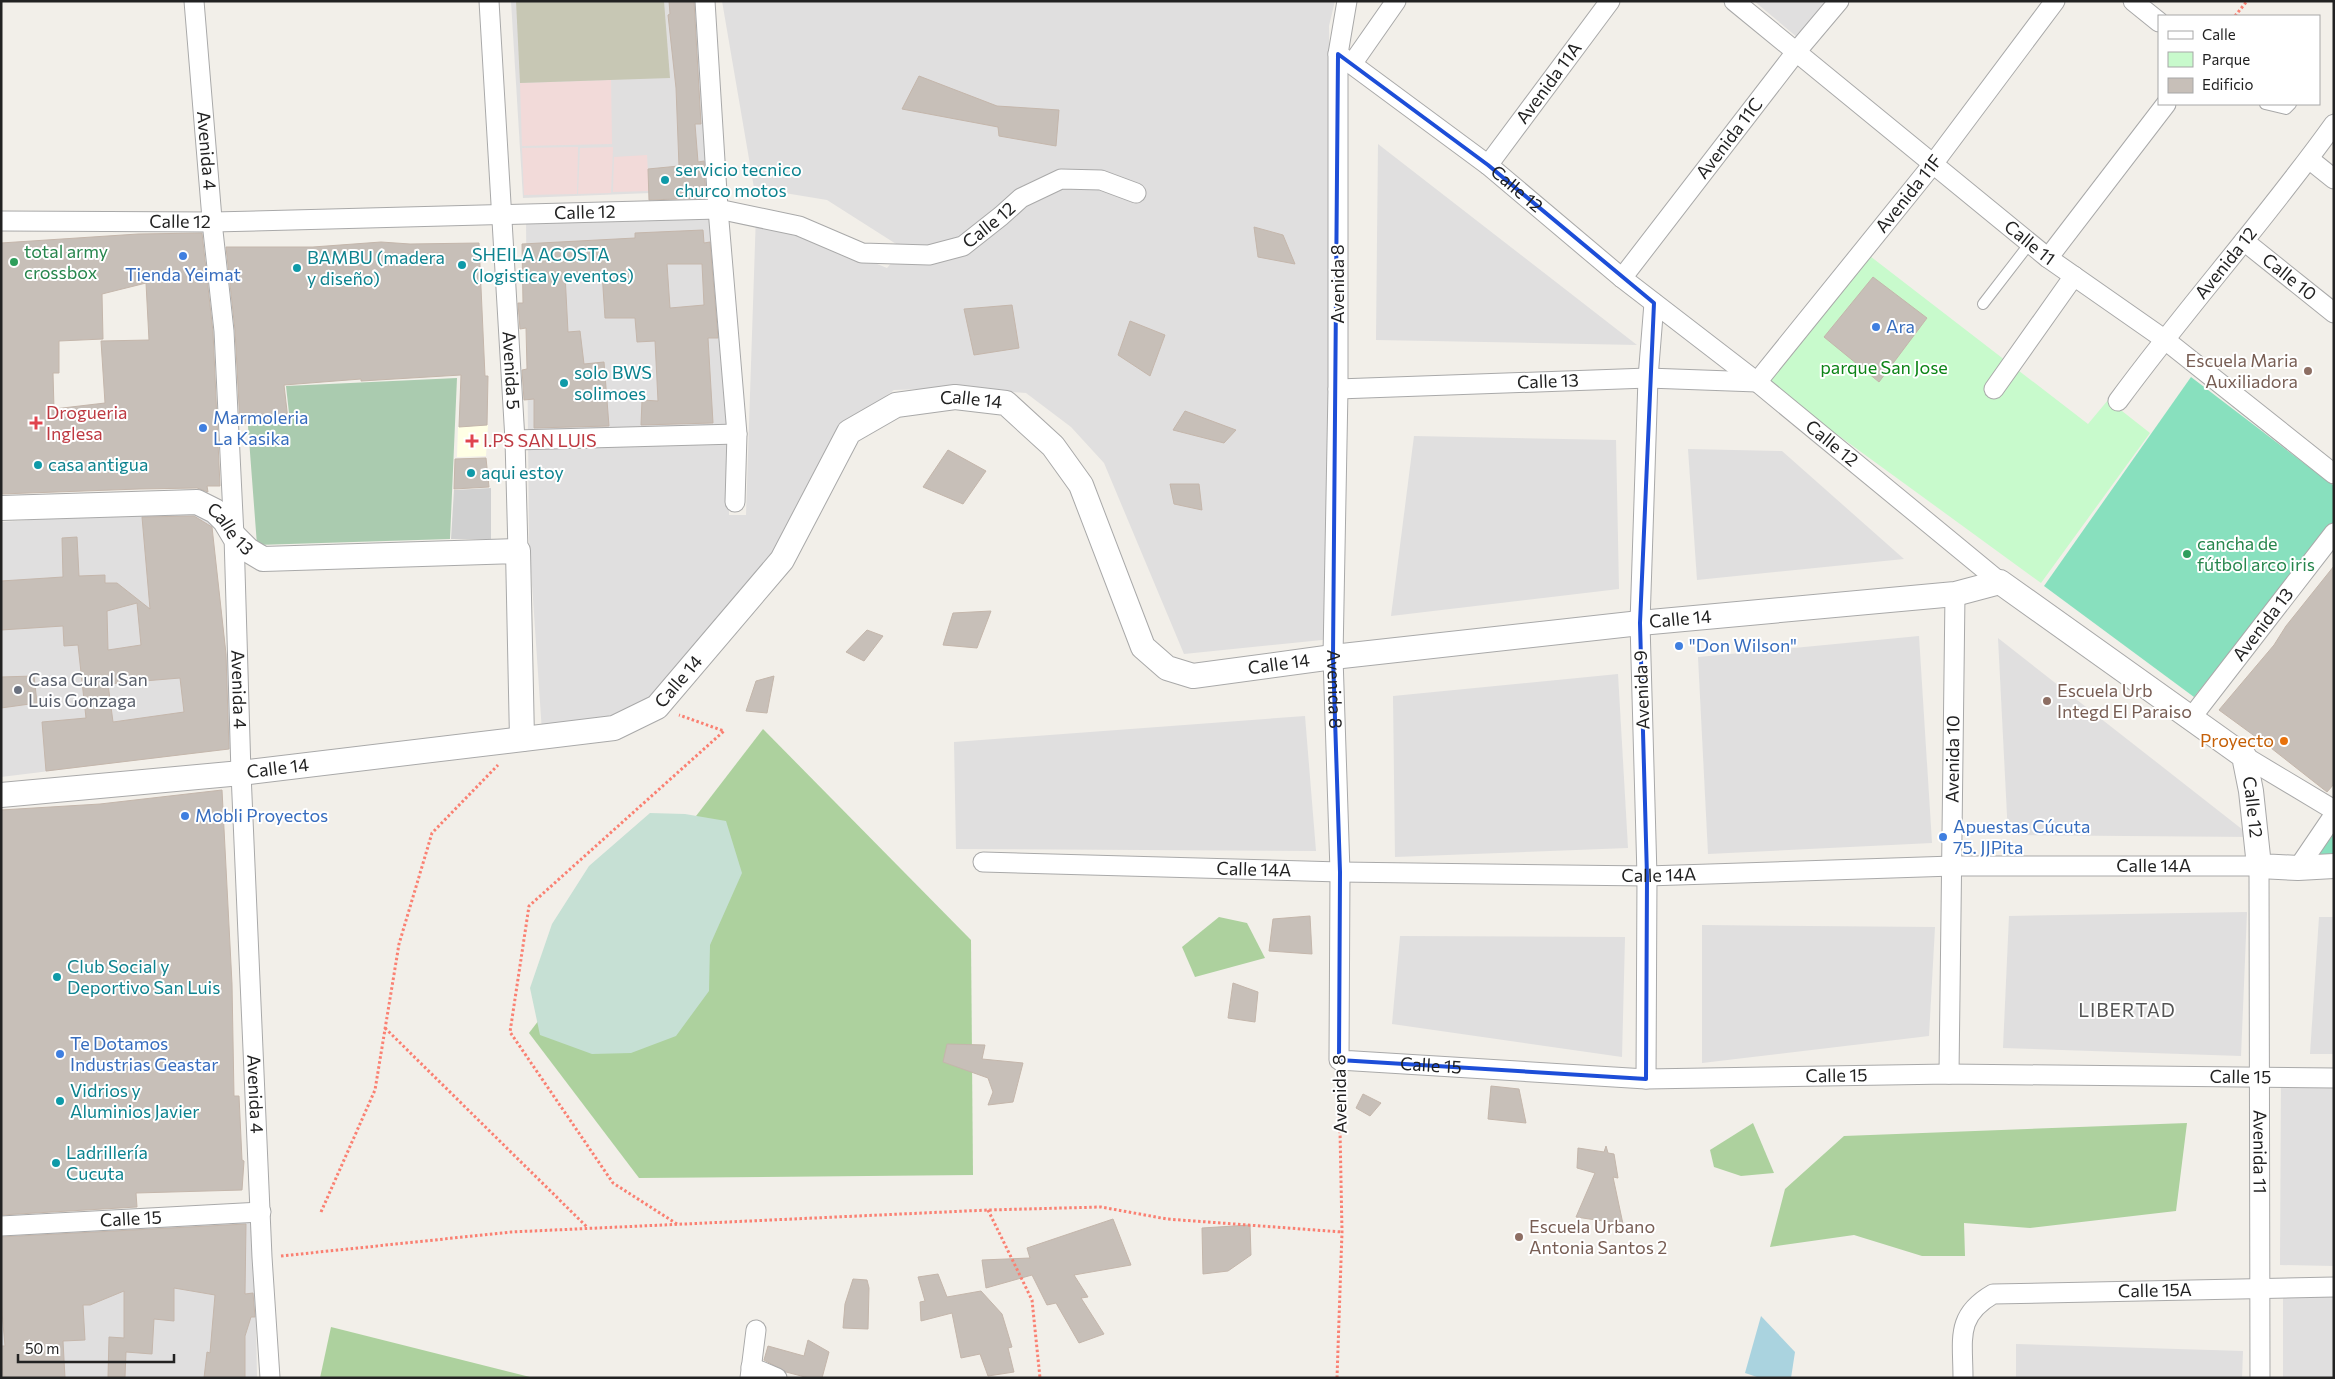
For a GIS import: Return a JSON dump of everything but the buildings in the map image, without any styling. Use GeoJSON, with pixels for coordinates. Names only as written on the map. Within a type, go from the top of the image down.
{"type":"FeatureCollection","features":[{"type":"Feature","properties":{"kind":"street","name":"Avenida 4"},"geometry":{"type":"LineString","coordinates":[[194,1],[224,331],[234,536],[241,773],[262,1258],[270,1378]]}},
{"type":"Feature","properties":{"kind":"street","name":"Avenida 5"},"geometry":{"type":"LineString","coordinates":[[489,1],[515,440],[522,740]]}},
{"type":"Feature","properties":{"kind":"street"},"geometry":{"type":"LineString","coordinates":[[705,1],[718,209],[737,434],[736,502]]}},
{"type":"Feature","properties":{"kind":"street","name":"Avenida 8"},"geometry":{"type":"LineString","coordinates":[[1339,1060],[1340,872],[1333,657],[1347,1]]}},
{"type":"Feature","properties":{"kind":"street"},"geometry":{"type":"LineString","coordinates":[[1345,59],[1396,1]]}},
{"type":"Feature","properties":{"kind":"street","name":"Avenida 11A"},"geometry":{"type":"LineString","coordinates":[[1488,165],[1610,1]]}},
{"type":"Feature","properties":{"kind":"street","name":"Calle 11"},"geometry":{"type":"LineString","coordinates":[[1734,1],[2048,258],[2164,339],[2334,474]]}},
{"type":"Feature","properties":{"kind":"street","name":"Avenida 11C"},"geometry":{"type":"LineString","coordinates":[[1622,278],[1796,52],[1839,1]]}},
{"type":"Feature","properties":{"kind":"street","name":"Avenida 11F"},"geometry":{"type":"LineString","coordinates":[[1757,382],[1933,164],[2055,1]]}},
{"type":"Feature","properties":{"kind":"street"},"geometry":{"type":"LineString","coordinates":[[2133,1],[2158,21]]}},
{"type":"Feature","properties":{"kind":"street","name":"Calle 12"},"geometry":{"type":"LineString","coordinates":[[1345,59],[1488,165],[1622,278],[1757,382],[2000,582],[2244,756],[2251,791],[2259,866]]}},
{"type":"Feature","properties":{"kind":"street"},"geometry":{"type":"LineString","coordinates":[[2048,258],[2165,105]]}},
{"type":"Feature","properties":{"kind":"street","name":"Avenida 12"},"geometry":{"type":"LineString","coordinates":[[2118,402],[2164,339],[2309,159],[2334,124]]}},
{"type":"Feature","properties":{"kind":"street"},"geometry":{"type":"LineString","coordinates":[[2309,159],[2334,179]]}},
{"type":"Feature","properties":{"kind":"street","name":"Calle 12"},"geometry":{"type":"LineString","coordinates":[[1,221],[213,222],[718,209],[799,226],[862,253],[929,255],[963,246],[1001,216],[1020,198],[1062,179],[1101,180],[1136,193]]}},
{"type":"Feature","properties":{"kind":"street","name":"Calle 10"},"geometry":{"type":"LineString","coordinates":[[2244,241],[2334,313]]}},
{"type":"Feature","properties":{"kind":"street"},"geometry":{"type":"LineString","coordinates":[[1994,389],[2074,276]]}},
{"type":"Feature","properties":{"kind":"street","name":"Avenida 9"},"geometry":{"type":"LineString","coordinates":[[1646,1079],[1647,876],[1640,623],[1648,378],[1654,303]]}},
{"type":"Feature","properties":{"kind":"street","name":"Calle 13"},"geometry":{"type":"LineString","coordinates":[[1338,389],[1648,378],[1757,382]]}},
{"type":"Feature","properties":{"kind":"street","name":"Calle 14"},"geometry":{"type":"LineString","coordinates":[[1,795],[241,773],[614,728],[657,707],[782,560],[849,432],[896,405],[955,398],[1006,403],[1053,446],[1081,485],[1143,647],[1167,668],[1193,676],[1333,657],[1640,623],[1956,594],[2000,582]]}},
{"type":"Feature","properties":{"kind":"street"},"geometry":{"type":"LineString","coordinates":[[515,440],[737,434]]}},
{"type":"Feature","properties":{"kind":"street","name":"Calle 13"},"geometry":{"type":"LineString","coordinates":[[1,508],[196,502],[215,511],[225,521],[234,536],[248,550],[263,558],[518,551]]}},
{"type":"Feature","properties":{"kind":"street","name":"Avenida 13"},"geometry":{"type":"LineString","coordinates":[[2191,718],[2334,533]]}},
{"type":"Feature","properties":{"kind":"street","name":"Avenida 10"},"geometry":{"type":"LineString","coordinates":[[1949,1074],[1956,594]]}},
{"type":"Feature","properties":{"kind":"street"},"geometry":{"type":"LineString","coordinates":[[2244,756],[2334,810]]}},
{"type":"Feature","properties":{"kind":"street"},"geometry":{"type":"LineString","coordinates":[[2298,868],[2334,815]]}},
{"type":"Feature","properties":{"kind":"street","name":"Calle 14A"},"geometry":{"type":"LineString","coordinates":[[983,862],[1340,872],[1647,876],[1953,866],[2259,866],[2298,868],[2334,866]]}},
{"type":"Feature","properties":{"kind":"street","name":"Avenida 11"},"geometry":{"type":"LineString","coordinates":[[2259,866],[2260,1378]]}},
{"type":"Feature","properties":{"kind":"street","name":"Calle 15"},"geometry":{"type":"LineString","coordinates":[[1339,1060],[1646,1079],[1949,1074],[2334,1078]]}},
{"type":"Feature","properties":{"kind":"street","name":"Calle 15"},"geometry":{"type":"LineString","coordinates":[[1,1226],[261,1212]]}},
{"type":"Feature","properties":{"kind":"street","name":"Calle 15A"},"geometry":{"type":"LineString","coordinates":[[1963,1378],[1963,1326],[1977,1304],[1993,1294],[2260,1287],[2334,1287]]}},
{"type":"Feature","properties":{"kind":"street"},"geometry":{"type":"LineString","coordinates":[[756,1330],[750,1373],[777,1378]]}},
{"type":"Feature","properties":{"kind":"lane"},"geometry":{"type":"LineString","coordinates":[[2269,105],[2286,109],[2289,105]]}},
{"type":"Feature","properties":{"kind":"lane"},"geometry":{"type":"LineString","coordinates":[[1983,304],[2030,243]]}},
{"type":"Feature","properties":{"kind":"path"},"geometry":{"type":"LineString","coordinates":[[2236,15],[2248,1]]}},
{"type":"Feature","properties":{"kind":"path"},"geometry":{"type":"LineString","coordinates":[[657,707],[724,731],[529,906],[510,1032],[613,1183],[678,1224]]}},
{"type":"Feature","properties":{"kind":"path"},"geometry":{"type":"LineString","coordinates":[[321,1212],[375,1090],[399,944],[432,833],[522,740]]}},
{"type":"Feature","properties":{"kind":"path"},"geometry":{"type":"LineString","coordinates":[[385,1028],[588,1229]]}},
{"type":"Feature","properties":{"kind":"path","name":"Avenida 8"},"geometry":{"type":"LineString","coordinates":[[1337,1378],[1342,1232],[1339,1060]]}},
{"type":"Feature","properties":{"kind":"path"},"geometry":{"type":"LineString","coordinates":[[262,1258],[511,1232],[988,1210],[1101,1207],[1167,1219],[1342,1232]]}},
{"type":"Feature","properties":{"kind":"path"},"geometry":{"type":"LineString","coordinates":[[988,1210],[1032,1300],[1040,1378]]}},
{"type":"Feature","properties":{"kind":"highlighted area"},"geometry":{"type":"Polygon","coordinates":[[[1338,54],[1488,165],[1654,303],[1640,623],[1647,876],[1646,1079],[1339,1060],[1340,872],[1333,657],[1338,54]]]}},
{"type":"Feature","properties":{"kind":"shaded area"},"geometry":{"type":"Polygon","coordinates":[[[511,1],[699,1],[728,190],[523,198],[511,1]]]}},
{"type":"Feature","properties":{"kind":"shaded area"},"geometry":{"type":"Polygon","coordinates":[[[516,1],[664,1],[670,78],[520,83],[516,1]]]}},
{"type":"Feature","properties":{"kind":"shaded area"},"geometry":{"type":"Polygon","coordinates":[[[722,1],[1335,1],[1329,26],[1334,380],[1332,639],[1184,654],[1104,463],[1071,427],[1026,393],[952,388],[894,390],[847,425],[777,555],[692,660],[625,721],[542,732],[529,540],[526,221],[728,213],[729,515],[746,515],[756,214],[887,268],[904,249],[827,200],[754,188],[722,1]]]}},
{"type":"Feature","properties":{"kind":"shaded area"},"geometry":{"type":"Polygon","coordinates":[[[1754,1],[1829,1],[1798,38],[1754,1]]]}},
{"type":"Feature","properties":{"kind":"shaded area"},"geometry":{"type":"Polygon","coordinates":[[[611,80],[612,144],[522,146],[520,83],[611,80]]]}},
{"type":"Feature","properties":{"kind":"shaded area"},"geometry":{"type":"Polygon","coordinates":[[[1378,144],[1637,345],[1376,340],[1378,144]]]}},
{"type":"Feature","properties":{"kind":"shaded area"},"geometry":{"type":"Polygon","coordinates":[[[578,147],[577,194],[524,195],[522,148],[578,147]]]}},
{"type":"Feature","properties":{"kind":"shaded area"},"geometry":{"type":"Polygon","coordinates":[[[613,147],[611,193],[578,194],[580,148],[613,147]]]}},
{"type":"Feature","properties":{"kind":"shaded area"},"geometry":{"type":"Polygon","coordinates":[[[647,155],[649,191],[613,192],[614,157],[647,155]]]}},
{"type":"Feature","properties":{"kind":"shaded area"},"geometry":{"type":"Polygon","coordinates":[[[457,378],[450,539],[257,545],[248,426],[290,422],[286,386],[457,378]]]}},
{"type":"Feature","properties":{"kind":"shaded area","name":"I.PS SAN LUIS"},"geometry":{"type":"Polygon","coordinates":[[[488,425],[486,456],[457,457],[458,427],[488,425]]]}},
{"type":"Feature","properties":{"kind":"shaded area"},"geometry":{"type":"Polygon","coordinates":[[[1414,436],[1616,440],[1619,589],[1391,616],[1414,436]]]}},
{"type":"Feature","properties":{"kind":"shaded area"},"geometry":{"type":"Polygon","coordinates":[[[1688,449],[1782,451],[1904,559],[1697,580],[1688,449]]]}},
{"type":"Feature","properties":{"kind":"shaded area"},"geometry":{"type":"Polygon","coordinates":[[[491,488],[491,539],[451,539],[454,490],[491,488]]]}},
{"type":"Feature","properties":{"kind":"shaded area"},"geometry":{"type":"Polygon","coordinates":[[[210,513],[237,748],[1,777],[1,522],[86,516],[88,518],[210,513]]]}},
{"type":"Feature","properties":{"kind":"shaded area"},"geometry":{"type":"Polygon","coordinates":[[[1919,636],[1932,843],[1708,854],[1698,657],[1919,636]]]}},
{"type":"Feature","properties":{"kind":"shaded area"},"geometry":{"type":"Polygon","coordinates":[[[1998,638],[2252,837],[2008,835],[1998,638]]]}},
{"type":"Feature","properties":{"kind":"shaded area"},"geometry":{"type":"Polygon","coordinates":[[[1618,674],[1628,848],[1395,857],[1393,696],[1618,674]]]}},
{"type":"Feature","properties":{"kind":"shaded area"},"geometry":{"type":"Polygon","coordinates":[[[1305,716],[1316,851],[956,849],[954,742],[1305,716]]]}},
{"type":"Feature","properties":{"kind":"shaded area"},"geometry":{"type":"Polygon","coordinates":[[[650,813],[685,814],[726,821],[742,873],[710,945],[709,991],[676,1036],[631,1053],[592,1054],[540,1035],[530,988],[552,924],[589,866],[650,813]]]}},
{"type":"Feature","properties":{"kind":"shaded area"},"geometry":{"type":"Polygon","coordinates":[[[2247,912],[2241,1056],[2003,1048],[2009,916],[2247,912]]]}},
{"type":"Feature","properties":{"kind":"shaded area"},"geometry":{"type":"Polygon","coordinates":[[[2319,917],[2334,917],[2334,1054],[2310,1054],[2319,917]]]}},
{"type":"Feature","properties":{"kind":"shaded area"},"geometry":{"type":"Polygon","coordinates":[[[1702,925],[1935,927],[1929,1036],[1702,1063],[1702,925]]]}},
{"type":"Feature","properties":{"kind":"shaded area"},"geometry":{"type":"Polygon","coordinates":[[[1400,936],[1625,937],[1622,1057],[1392,1024],[1400,936]]]}},
{"type":"Feature","properties":{"kind":"shaded area"},"geometry":{"type":"Polygon","coordinates":[[[2281,1080],[2334,1082],[2334,1266],[2280,1265],[2281,1080]]]}},
{"type":"Feature","properties":{"kind":"shaded area"},"geometry":{"type":"Polygon","coordinates":[[[254,1216],[257,1378],[1,1378],[1,1229],[254,1216]]]}},
{"type":"Feature","properties":{"kind":"shaded area"},"geometry":{"type":"Polygon","coordinates":[[[2283,1292],[2334,1294],[2334,1378],[2283,1378],[2283,1292]]]}},
{"type":"Feature","properties":{"kind":"shaded area"},"geometry":{"type":"Polygon","coordinates":[[[2016,1344],[2243,1351],[2242,1378],[2016,1378],[2016,1344]]]}},
{"type":"Feature","properties":{"kind":"green space","name":"parque San Jose"},"geometry":{"type":"Polygon","coordinates":[[[1866,253],[2088,424],[2108,400],[2150,433],[2041,583],[1765,382],[1866,253]]]}},
{"type":"Feature","properties":{"kind":"green space","name":"cancha de fútbol arco iris"},"geometry":{"type":"Polygon","coordinates":[[[2191,377],[2334,486],[2334,522],[2194,697],[2044,586],[2191,377]]]}},
{"type":"Feature","properties":{"kind":"green space"},"geometry":{"type":"Polygon","coordinates":[[[763,729],[971,940],[973,1175],[639,1178],[529,1033],[763,729]]]}},
{"type":"Feature","properties":{"kind":"green space"},"geometry":{"type":"Polygon","coordinates":[[[2334,830],[2334,858],[2314,860],[2334,830]]]}},
{"type":"Feature","properties":{"kind":"green space"},"geometry":{"type":"Polygon","coordinates":[[[1219,917],[1247,923],[1265,958],[1195,977],[1182,947],[1219,917]]]}},
{"type":"Feature","properties":{"kind":"green space"},"geometry":{"type":"Polygon","coordinates":[[[1753,1123],[1774,1173],[1741,1176],[1714,1167],[1710,1150],[1753,1123]]]}},
{"type":"Feature","properties":{"kind":"green space"},"geometry":{"type":"Polygon","coordinates":[[[2187,1123],[2176,1211],[2030,1228],[1964,1223],[1965,1256],[1922,1256],[1854,1235],[1770,1247],[1785,1189],[1844,1136],[2187,1123]]]}},
{"type":"Feature","properties":{"kind":"green space"},"geometry":{"type":"Polygon","coordinates":[[[331,1327],[534,1378],[320,1378],[331,1327]]]}},
{"type":"Feature","properties":{"kind":"water"},"geometry":{"type":"Polygon","coordinates":[[[1761,1316],[1795,1352],[1791,1378],[1760,1378],[1745,1373],[1761,1316]]]}},
{"type":"Feature","properties":{"kind":"place","name":"servicio tecnico churco motos"},"geometry":{"type":"Point","coordinates":[665,180]}},
{"type":"Feature","properties":{"kind":"place","name":"Tienda Yeimat"},"geometry":{"type":"Point","coordinates":[183,256]}},
{"type":"Feature","properties":{"kind":"place","name":"total army crossbox"},"geometry":{"type":"Point","coordinates":[14,262]}},
{"type":"Feature","properties":{"kind":"place","name":"SHEILA ACOSTA (logistica y eventos)"},"geometry":{"type":"Point","coordinates":[462,265]}},
{"type":"Feature","properties":{"kind":"place","name":"BAMBU (madera y diseño)"},"geometry":{"type":"Point","coordinates":[297,268]}},
{"type":"Feature","properties":{"kind":"place","name":"Ara"},"geometry":{"type":"Point","coordinates":[1876,327]}},
{"type":"Feature","properties":{"kind":"place","name":"Escuela Maria Auxiliadora"},"geometry":{"type":"Point","coordinates":[2308,371]}},
{"type":"Feature","properties":{"kind":"place","name":"solo BWS solimoes"},"geometry":{"type":"Point","coordinates":[564,383]}},
{"type":"Feature","properties":{"kind":"place","name":"Drogueria Inglesa"},"geometry":{"type":"Point","coordinates":[36,423]}},
{"type":"Feature","properties":{"kind":"place","name":"Marmoleria La Kasika"},"geometry":{"type":"Point","coordinates":[203,428]}},
{"type":"Feature","properties":{"kind":"place","name":"I.PS SAN LUIS"},"geometry":{"type":"Point","coordinates":[472,441]}},
{"type":"Feature","properties":{"kind":"place","name":"casa antigua"},"geometry":{"type":"Point","coordinates":[38,465]}},
{"type":"Feature","properties":{"kind":"place","name":"aqui estoy"},"geometry":{"type":"Point","coordinates":[471,473]}},
{"type":"Feature","properties":{"kind":"place","name":"cancha de fútbol arco iris"},"geometry":{"type":"Point","coordinates":[2187,554]}},
{"type":"Feature","properties":{"kind":"place","name":"\"Don Wilson\""},"geometry":{"type":"Point","coordinates":[1679,646]}},
{"type":"Feature","properties":{"kind":"place","name":"Casa Cural San Luis Gonzaga"},"geometry":{"type":"Point","coordinates":[18,690]}},
{"type":"Feature","properties":{"kind":"place","name":"Escuela Urb Integd El Paraiso"},"geometry":{"type":"Point","coordinates":[2047,701]}},
{"type":"Feature","properties":{"kind":"place","name":"Proyecto"},"geometry":{"type":"Point","coordinates":[2284,741]}},
{"type":"Feature","properties":{"kind":"place","name":"Mobli Proyectos"},"geometry":{"type":"Point","coordinates":[185,816]}},
{"type":"Feature","properties":{"kind":"place","name":"Apuestas Cúcuta 75. JJPita"},"geometry":{"type":"Point","coordinates":[1943,837]}},
{"type":"Feature","properties":{"kind":"place","name":"Club Social y Deportivo San Luis"},"geometry":{"type":"Point","coordinates":[57,977]}},
{"type":"Feature","properties":{"kind":"place","name":"Te Dotamos Industrias Geastar"},"geometry":{"type":"Point","coordinates":[60,1054]}},
{"type":"Feature","properties":{"kind":"place","name":"Vidrios y Aluminios Javier"},"geometry":{"type":"Point","coordinates":[60,1101]}},
{"type":"Feature","properties":{"kind":"place","name":"Ladrillería Cucuta"},"geometry":{"type":"Point","coordinates":[56,1163]}},
{"type":"Feature","properties":{"kind":"place","name":"Escuela Urbano Antonia Santos 2"},"geometry":{"type":"Point","coordinates":[1519,1237]}},
{"type":"Feature","properties":{"kind":"district","name":"LIBERTAD"},"geometry":{"type":"Point","coordinates":[2127,1010]}}]}
